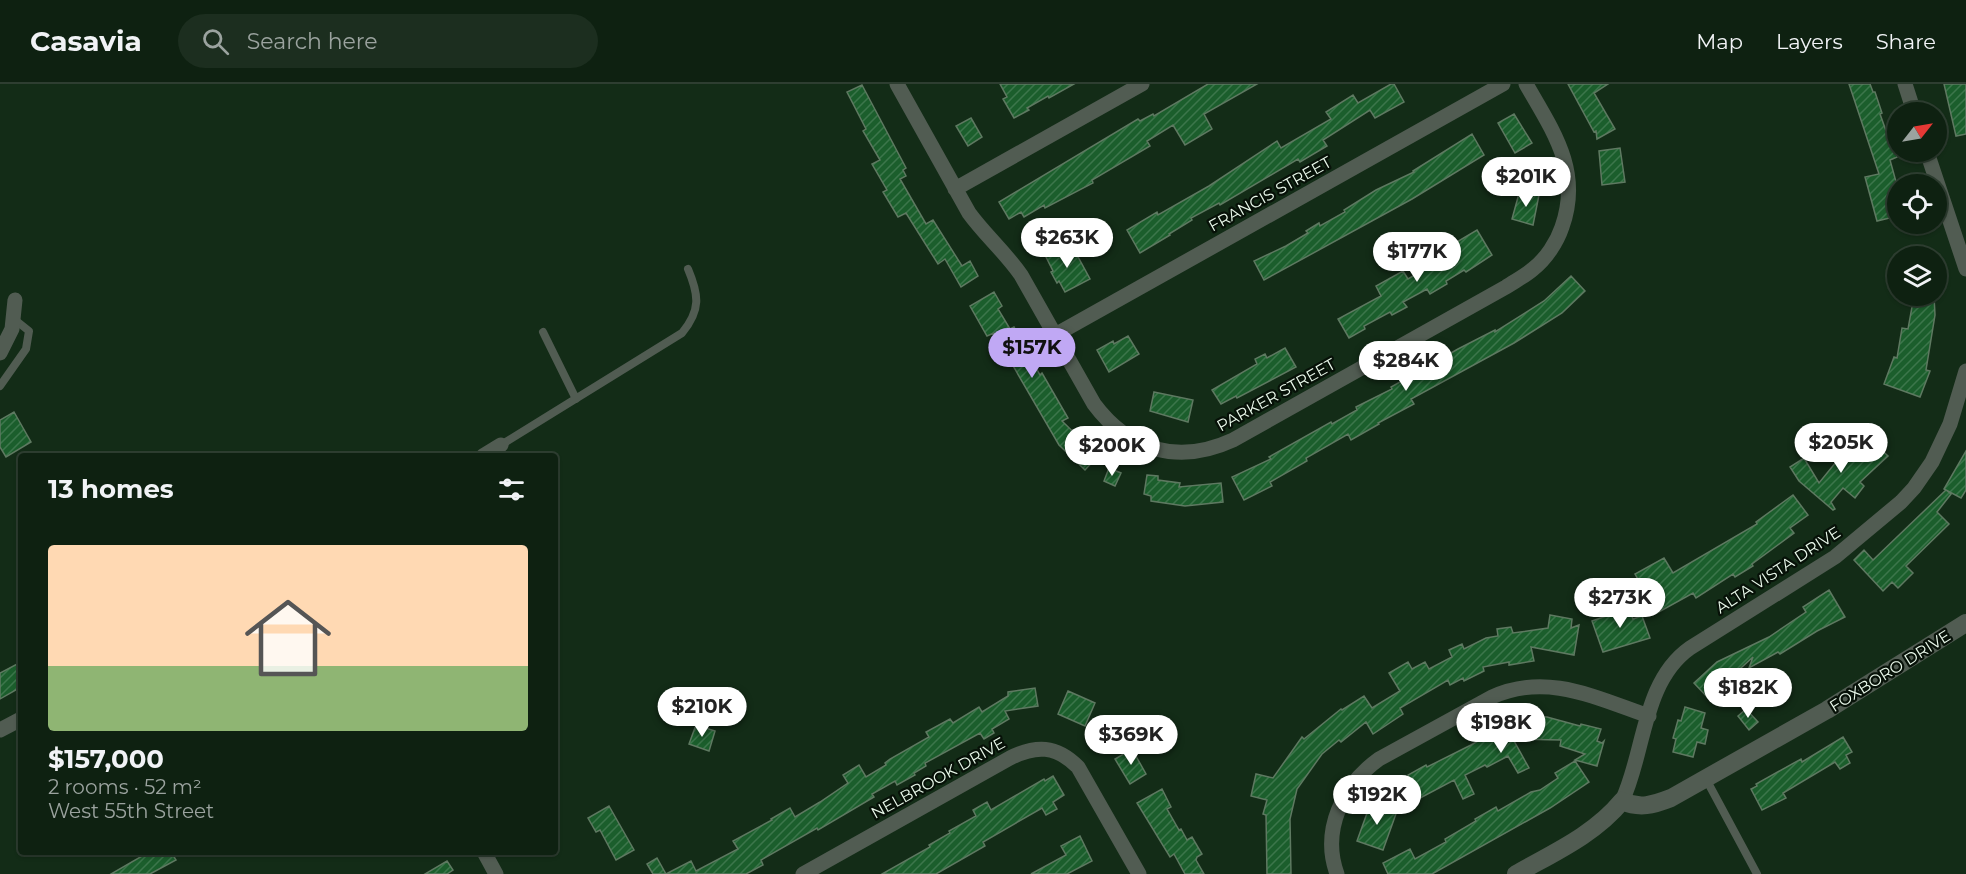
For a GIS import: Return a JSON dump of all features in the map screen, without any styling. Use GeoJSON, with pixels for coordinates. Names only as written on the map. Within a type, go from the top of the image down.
{"type":"FeatureCollection","features":[{"type":"Feature","properties":{"kind":"street","name":"PARKER STREET"},"geometry":{"type":"LineString","coordinates":[[897,84],[955,189],[978,226],[1016,267],[1094,404],[1105,419],[1139,443],[1169,452],[1199,452],[1233,440],[1506,287],[1533,269],[1555,243],[1565,219],[1569,180],[1555,134],[1526,84]]}},
{"type":"Feature","properties":{"kind":"street"},"geometry":{"type":"LineString","coordinates":[[955,189],[1142,84]]}},
{"type":"Feature","properties":{"kind":"street","name":"FRANCIS STREET"},"geometry":{"type":"LineString","coordinates":[[1055,335],[1503,84]]}},
{"type":"Feature","properties":{"kind":"street"},"geometry":{"type":"LineString","coordinates":[[1905,84],[1911,102]]}},
{"type":"Feature","properties":{"kind":"street"},"geometry":{"type":"LineString","coordinates":[[1930,162],[1966,269]]}},
{"type":"Feature","properties":{"kind":"street"},"geometry":{"type":"LineString","coordinates":[[0,353],[8,338],[15,300]]}},
{"type":"Feature","properties":{"kind":"street","name":"ALTA VISTA DRIVE"},"geometry":{"type":"LineString","coordinates":[[1622,801],[1630,783],[1649,716],[1661,683],[1670,667],[1684,652],[1827,563],[1901,502],[1932,462],[1950,424],[1966,371]]}},
{"type":"Feature","properties":{"kind":"street"},"geometry":{"type":"LineString","coordinates":[[488,453],[501,445]]}},
{"type":"Feature","properties":{"kind":"street","name":"FOXBORO DRIVE"},"geometry":{"type":"LineString","coordinates":[[1622,801],[1632,806],[1644,807],[1657,804],[1706,779],[1827,710],[1966,623]]}},
{"type":"Feature","properties":{"kind":"street"},"geometry":{"type":"LineString","coordinates":[[1337,874],[1332,846],[1336,816],[1346,794],[1362,772],[1379,759],[1492,698],[1508,690],[1528,686],[1547,686],[1572,690],[1649,716]]}},
{"type":"Feature","properties":{"kind":"street"},"geometry":{"type":"LineString","coordinates":[[0,730],[18,721]]}},
{"type":"Feature","properties":{"kind":"street","name":"NELBROOK DRIVE"},"geometry":{"type":"LineString","coordinates":[[803,874],[1010,758],[1034,749],[1046,749],[1069,758],[1078,767],[1139,874]]}},
{"type":"Feature","properties":{"kind":"street"},"geometry":{"type":"LineString","coordinates":[[1516,874],[1582,836],[1609,817],[1622,801]]}},
{"type":"Feature","properties":{"kind":"street"},"geometry":{"type":"LineString","coordinates":[[486,855],[496,874]]}},
{"type":"Feature","properties":{"kind":"lane"},"geometry":{"type":"LineString","coordinates":[[501,445],[682,333],[696,309],[697,299],[696,286],[688,268]]}},
{"type":"Feature","properties":{"kind":"lane"},"geometry":{"type":"LineString","coordinates":[[0,386],[26,349],[28,331],[13,319]]}},
{"type":"Feature","properties":{"kind":"lane"},"geometry":{"type":"LineString","coordinates":[[543,332],[576,399]]}},
{"type":"Feature","properties":{"kind":"lane"},"geometry":{"type":"LineString","coordinates":[[1706,779],[1757,874]]}},
{"type":"Feature","properties":{"kind":"building"},"geometry":{"type":"Polygon","coordinates":[[[1000,84],[1074,84],[1049,98],[1048,96],[1014,118],[1003,99],[1007,97],[1000,84]]]}},
{"type":"Feature","properties":{"kind":"building"},"geometry":{"type":"Polygon","coordinates":[[[1208,84],[1257,84],[1204,114],[1212,129],[1185,145],[1173,125],[1147,141],[1150,146],[1092,180],[1093,183],[1045,208],[1044,205],[1024,217],[1021,212],[1009,219],[999,202],[1138,119],[1140,121],[1153,114],[1154,116],[1208,84]]]}},
{"type":"Feature","properties":{"kind":"building"},"geometry":{"type":"Polygon","coordinates":[[[1394,84],[1404,102],[1375,118],[1370,110],[1323,140],[1327,146],[1300,162],[1298,159],[1220,205],[1219,203],[1191,218],[1192,220],[1140,253],[1127,230],[1209,186],[1277,141],[1281,148],[1331,119],[1326,112],[1353,95],[1358,103],[1394,84]]]}},
{"type":"Feature","properties":{"kind":"building"},"geometry":{"type":"Polygon","coordinates":[[[1568,84],[1608,84],[1594,93],[1615,129],[1597,139],[1596,131],[1594,132],[1568,84]]]}},
{"type":"Feature","properties":{"kind":"building"},"geometry":{"type":"Polygon","coordinates":[[[1849,84],[1870,84],[1875,92],[1887,134],[1887,162],[1891,162],[1894,174],[1887,174],[1887,219],[1877,221],[1865,177],[1879,174],[1849,84]]]}},
{"type":"Feature","properties":{"kind":"building"},"geometry":{"type":"Polygon","coordinates":[[[1944,84],[1966,84],[1966,134],[1956,136],[1944,84]]]}},
{"type":"Feature","properties":{"kind":"building"},"geometry":{"type":"Polygon","coordinates":[[[862,85],[906,168],[903,170],[906,176],[900,179],[926,224],[933,220],[962,266],[970,261],[978,276],[961,287],[945,259],[938,264],[906,213],[898,217],[883,192],[887,190],[872,164],[880,160],[863,131],[866,129],[847,92],[862,85]]]}},
{"type":"Feature","properties":{"kind":"building"},"geometry":{"type":"Polygon","coordinates":[[[1514,114],[1532,143],[1515,153],[1498,123],[1514,114]]]}},
{"type":"Feature","properties":{"kind":"building"},"geometry":{"type":"Polygon","coordinates":[[[971,118],[982,137],[968,146],[956,126],[971,118]]]}},
{"type":"Feature","properties":{"kind":"building"},"geometry":{"type":"Polygon","coordinates":[[[1472,134],[1484,155],[1412,199],[1264,280],[1254,261],[1286,246],[1308,233],[1306,231],[1319,223],[1320,226],[1345,212],[1344,210],[1376,190],[1414,172],[1472,134]]]}},
{"type":"Feature","properties":{"kind":"building"},"geometry":{"type":"Polygon","coordinates":[[[1620,148],[1625,182],[1602,185],[1599,151],[1620,148]]]}},
{"type":"Feature","properties":{"kind":"building"},"geometry":{"type":"Polygon","coordinates":[[[1520,190],[1539,195],[1533,225],[1512,219],[1520,190]]]}},
{"type":"Feature","properties":{"kind":"building"},"geometry":{"type":"Polygon","coordinates":[[[1477,230],[1492,255],[1466,272],[1464,270],[1446,281],[1447,284],[1430,294],[1427,289],[1403,302],[1407,307],[1392,315],[1390,312],[1364,326],[1365,329],[1349,338],[1338,319],[1381,296],[1376,286],[1403,271],[1408,279],[1454,252],[1450,246],[1477,230]]]}},
{"type":"Feature","properties":{"kind":"building"},"geometry":{"type":"Polygon","coordinates":[[[1064,244],[1071,258],[1077,255],[1090,279],[1065,292],[1051,272],[1053,271],[1045,255],[1064,244]]]}},
{"type":"Feature","properties":{"kind":"building"},"geometry":{"type":"Polygon","coordinates":[[[1571,276],[1585,291],[1562,313],[1514,343],[1411,399],[1414,404],[1351,440],[1348,434],[1306,458],[1307,461],[1270,482],[1272,486],[1244,500],[1232,477],[1271,459],[1269,457],[1357,410],[1356,407],[1392,389],[1391,387],[1458,349],[1495,330],[1495,332],[1544,301],[1571,276]]]}},
{"type":"Feature","properties":{"kind":"building"},"geometry":{"type":"Polygon","coordinates":[[[994,292],[1002,306],[998,309],[1010,329],[1014,327],[1040,375],[1042,373],[1068,418],[1062,421],[1098,456],[1085,470],[1059,445],[994,333],[987,336],[970,306],[994,292]]]}},
{"type":"Feature","properties":{"kind":"building"},"geometry":{"type":"Polygon","coordinates":[[[1912,306],[1935,306],[1926,370],[1930,371],[1920,397],[1884,384],[1894,357],[1897,358],[1902,328],[1908,329],[1912,306]]]}},
{"type":"Feature","properties":{"kind":"building"},"geometry":{"type":"Polygon","coordinates":[[[1128,336],[1139,354],[1109,372],[1097,350],[1128,336]]]}},
{"type":"Feature","properties":{"kind":"building"},"geometry":{"type":"Polygon","coordinates":[[[1285,348],[1296,367],[1221,404],[1212,390],[1257,364],[1255,359],[1265,354],[1267,358],[1285,348]]]}},
{"type":"Feature","properties":{"kind":"building"},"geometry":{"type":"Polygon","coordinates":[[[1154,392],[1193,400],[1188,422],[1150,411],[1154,392]]]}},
{"type":"Feature","properties":{"kind":"building"},"geometry":{"type":"Polygon","coordinates":[[[14,412],[31,442],[6,457],[0,447],[0,420],[14,412]]]}},
{"type":"Feature","properties":{"kind":"building"},"geometry":{"type":"Polygon","coordinates":[[[1871,440],[1888,456],[1860,482],[1864,486],[1855,498],[1843,488],[1831,502],[1835,509],[1833,510],[1799,481],[1790,467],[1804,458],[1819,483],[1836,462],[1842,467],[1871,440]]]}},
{"type":"Feature","properties":{"kind":"building"},"geometry":{"type":"Polygon","coordinates":[[[1966,451],[1966,490],[1961,498],[1944,489],[1966,451]]]}},
{"type":"Feature","properties":{"kind":"building"},"geometry":{"type":"Polygon","coordinates":[[[1109,468],[1121,473],[1115,486],[1104,481],[1109,468]]]}},
{"type":"Feature","properties":{"kind":"building"},"geometry":{"type":"Polygon","coordinates":[[[1147,475],[1158,476],[1158,480],[1180,483],[1179,487],[1221,483],[1223,502],[1185,506],[1151,501],[1151,496],[1144,494],[1147,475]]]}},
{"type":"Feature","properties":{"kind":"building"},"geometry":{"type":"Polygon","coordinates":[[[1946,490],[1951,494],[1937,512],[1949,524],[1906,566],[1913,573],[1898,588],[1892,582],[1883,591],[1854,560],[1864,550],[1873,560],[1946,490]]]}},
{"type":"Feature","properties":{"kind":"building"},"geometry":{"type":"Polygon","coordinates":[[[1793,495],[1808,515],[1790,528],[1794,533],[1752,564],[1753,566],[1735,577],[1733,574],[1696,598],[1693,593],[1657,613],[1635,574],[1664,558],[1673,573],[1757,524],[1756,522],[1793,495]]]}},
{"type":"Feature","properties":{"kind":"building"},"geometry":{"type":"Polygon","coordinates":[[[1829,590],[1845,617],[1780,654],[1778,652],[1749,668],[1753,657],[1709,699],[1694,683],[1717,662],[1769,637],[1806,612],[1803,607],[1829,590]]]}},
{"type":"Feature","properties":{"kind":"building"},"geometry":{"type":"Polygon","coordinates":[[[1620,606],[1621,612],[1629,609],[1633,619],[1642,616],[1650,638],[1603,652],[1592,621],[1609,615],[1607,610],[1620,606]]]}},
{"type":"Feature","properties":{"kind":"building"},"geometry":{"type":"Polygon","coordinates":[[[1550,615],[1572,619],[1571,628],[1579,625],[1574,655],[1531,647],[1534,661],[1509,665],[1509,662],[1483,667],[1484,671],[1450,685],[1448,680],[1400,708],[1403,714],[1373,734],[1366,722],[1322,754],[1297,789],[1290,819],[1291,874],[1267,874],[1266,815],[1263,814],[1267,800],[1251,796],[1256,774],[1273,778],[1302,737],[1304,739],[1341,709],[1364,696],[1372,708],[1400,691],[1389,673],[1408,662],[1412,669],[1425,662],[1429,669],[1452,657],[1449,650],[1462,644],[1464,649],[1486,638],[1498,636],[1497,629],[1511,627],[1513,633],[1548,628],[1550,615]]]}},
{"type":"Feature","properties":{"kind":"building"},"geometry":{"type":"Polygon","coordinates":[[[18,664],[18,689],[0,699],[0,673],[18,664]]]}},
{"type":"Feature","properties":{"kind":"building"},"geometry":{"type":"Polygon","coordinates":[[[1035,688],[1038,706],[1005,711],[1009,719],[992,729],[994,733],[984,739],[980,733],[925,763],[926,766],[914,773],[915,775],[897,785],[895,781],[872,794],[874,797],[761,860],[763,865],[746,874],[666,874],[691,861],[696,871],[738,849],[733,841],[790,808],[795,817],[820,802],[848,783],[843,775],[859,765],[866,777],[886,765],[885,763],[890,759],[929,737],[926,732],[950,719],[953,723],[979,707],[982,712],[1008,696],[1008,692],[1035,688]]]}},
{"type":"Feature","properties":{"kind":"building"},"geometry":{"type":"Polygon","coordinates":[[[1068,691],[1095,703],[1085,726],[1058,714],[1068,691]]]}},
{"type":"Feature","properties":{"kind":"building"},"geometry":{"type":"Polygon","coordinates":[[[1685,707],[1705,713],[1701,728],[1708,730],[1705,744],[1697,742],[1693,757],[1673,752],[1676,739],[1673,738],[1678,720],[1681,721],[1685,707]]]}},
{"type":"Feature","properties":{"kind":"building"},"geometry":{"type":"Polygon","coordinates":[[[1746,709],[1758,722],[1749,730],[1738,716],[1746,709]]]}},
{"type":"Feature","properties":{"kind":"building"},"geometry":{"type":"Polygon","coordinates":[[[1515,716],[1547,717],[1601,729],[1597,741],[1602,743],[1604,741],[1597,766],[1575,760],[1585,754],[1560,746],[1561,740],[1513,739],[1529,768],[1518,773],[1508,756],[1465,775],[1474,794],[1463,799],[1454,780],[1407,805],[1396,785],[1409,778],[1408,775],[1471,745],[1485,737],[1483,734],[1515,716]]]}},
{"type":"Feature","properties":{"kind":"building"},"geometry":{"type":"Polygon","coordinates":[[[696,725],[715,731],[709,751],[689,744],[696,725]]]}},
{"type":"Feature","properties":{"kind":"building"},"geometry":{"type":"Polygon","coordinates":[[[1843,737],[1852,752],[1846,755],[1850,763],[1840,769],[1835,762],[1783,793],[1786,798],[1762,810],[1751,789],[1757,786],[1756,784],[1801,759],[1802,762],[1843,737]]]}},
{"type":"Feature","properties":{"kind":"building"},"geometry":{"type":"Polygon","coordinates":[[[1132,749],[1146,774],[1130,784],[1115,759],[1132,749]]]}},
{"type":"Feature","properties":{"kind":"building"},"geometry":{"type":"Polygon","coordinates":[[[1575,761],[1589,782],[1550,808],[1432,874],[1388,874],[1383,863],[1410,849],[1415,859],[1446,842],[1445,839],[1496,807],[1498,811],[1531,792],[1540,790],[1558,778],[1555,773],[1575,761]]]}},
{"type":"Feature","properties":{"kind":"building"},"geometry":{"type":"Polygon","coordinates":[[[1053,776],[1064,795],[1053,802],[1057,809],[1046,815],[1042,808],[983,842],[985,846],[936,874],[882,874],[930,847],[929,845],[950,833],[949,831],[976,816],[973,810],[987,802],[991,810],[1053,776]]]}},
{"type":"Feature","properties":{"kind":"building"},"geometry":{"type":"Polygon","coordinates":[[[1162,789],[1171,807],[1167,809],[1179,830],[1181,829],[1187,840],[1192,837],[1202,854],[1196,860],[1204,874],[1185,874],[1174,854],[1170,857],[1137,803],[1162,789]]]}},
{"type":"Feature","properties":{"kind":"building"},"geometry":{"type":"Polygon","coordinates":[[[1371,802],[1397,811],[1383,850],[1357,841],[1371,802]]]}},
{"type":"Feature","properties":{"kind":"building"},"geometry":{"type":"Polygon","coordinates":[[[609,806],[634,850],[616,860],[600,830],[596,832],[588,818],[609,806]]]}},
{"type":"Feature","properties":{"kind":"building"},"geometry":{"type":"Polygon","coordinates":[[[1080,836],[1092,861],[1067,874],[1031,874],[1066,855],[1061,846],[1080,836]]]}},
{"type":"Feature","properties":{"kind":"building"},"geometry":{"type":"Polygon","coordinates":[[[144,855],[173,855],[176,860],[150,874],[111,874],[144,855]]]}},
{"type":"Feature","properties":{"kind":"building"},"geometry":{"type":"Polygon","coordinates":[[[657,858],[666,874],[653,874],[647,864],[657,858]]]}},
{"type":"Feature","properties":{"kind":"building"},"geometry":{"type":"Polygon","coordinates":[[[447,861],[453,870],[447,874],[425,874],[447,861]]]}}]}
